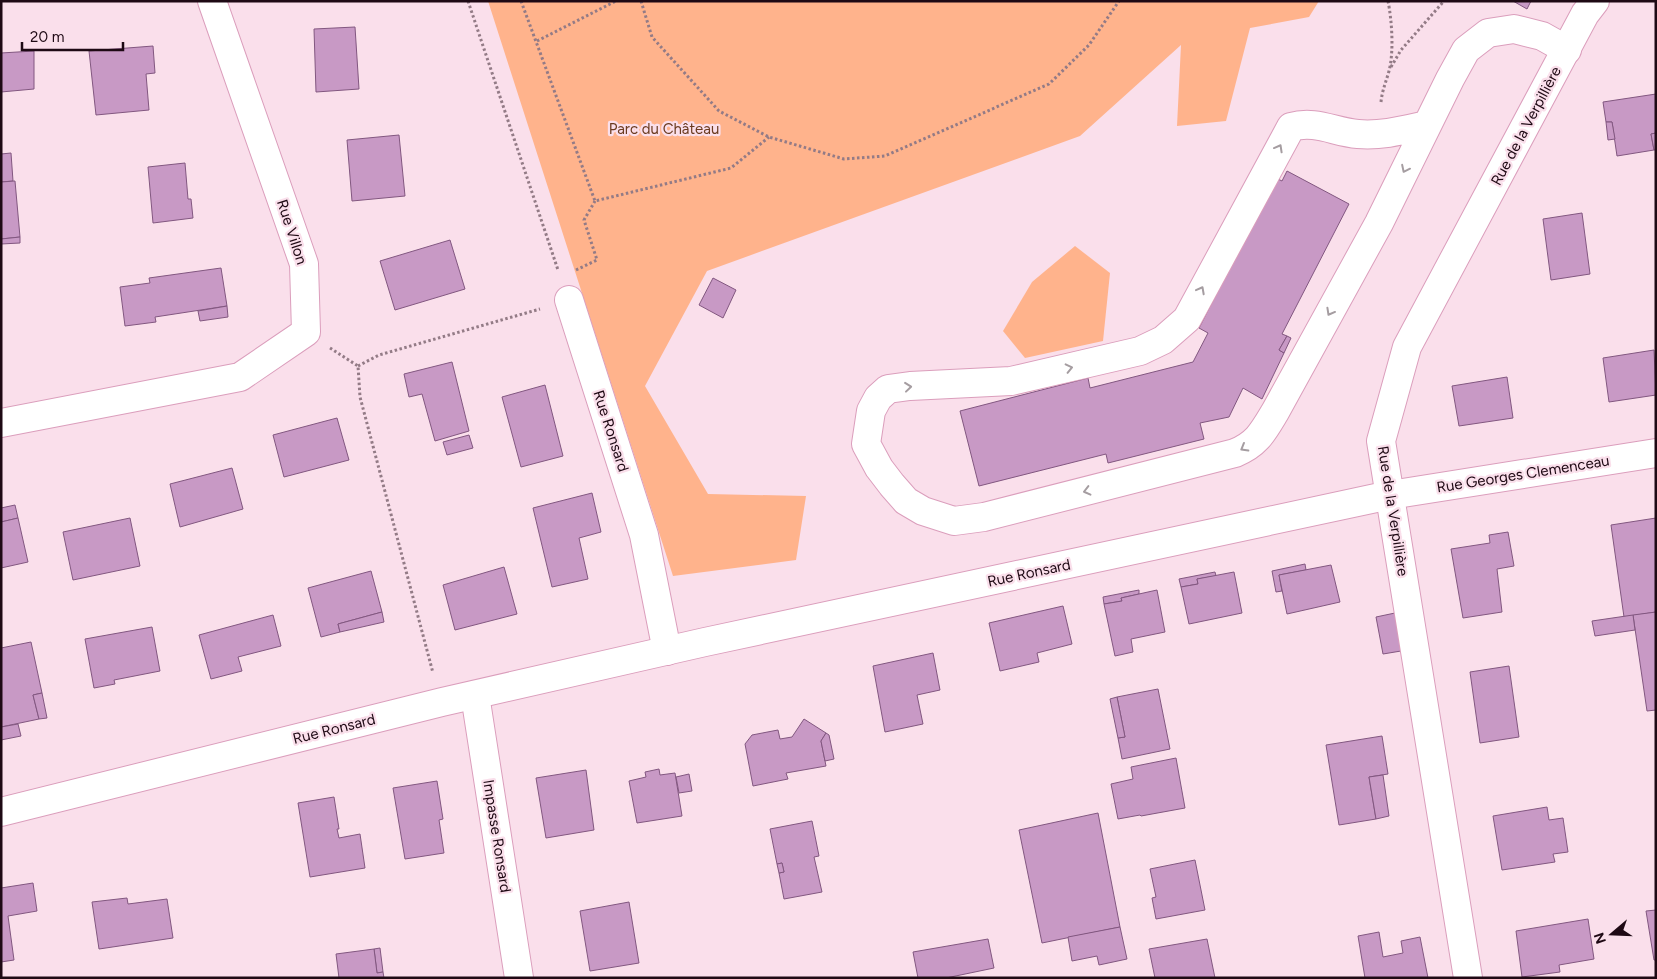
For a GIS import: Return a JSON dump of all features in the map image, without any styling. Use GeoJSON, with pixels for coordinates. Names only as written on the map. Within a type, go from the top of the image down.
{"type":"FeatureCollection","features":[{"type":"Feature","properties":{"kind":"street","name":"Rue Villon"},"geometry":{"type":"LineString","coordinates":[[212,1],[304,264],[306,332]]}},
{"type":"Feature","properties":{"kind":"street","name":"Rue de la Verpillière"},"geometry":{"type":"LineString","coordinates":[[1468,978],[1381,441],[1407,347],[1585,14],[1595,1]]}},
{"type":"Feature","properties":{"kind":"street"},"geometry":{"type":"LineString","coordinates":[[1427,125],[1385,134],[1358,134],[1303,124],[1290,127],[1187,319],[1163,340],[1140,351],[1011,381],[910,386],[888,389],[878,398],[871,411],[866,444],[879,468],[906,501],[923,512],[954,521],[994,515],[1235,453],[1247,448],[1260,437],[1280,403],[1378,224],[1466,50],[1488,33],[1514,29],[1542,36],[1567,50]]}},
{"type":"Feature","properties":{"kind":"street","name":"Rue Ronsard"},"geometry":{"type":"LineString","coordinates":[[565,289],[644,535],[667,651]]}},
{"type":"Feature","properties":{"kind":"street"},"geometry":{"type":"LineString","coordinates":[[1,424],[240,377],[306,332]]}},
{"type":"Feature","properties":{"kind":"street","name":"Rue Georges Clemenceau"},"geometry":{"type":"LineString","coordinates":[[1390,495],[1656,453]]}},
{"type":"Feature","properties":{"kind":"street","name":"Rue Ronsard"},"geometry":{"type":"LineString","coordinates":[[1,812],[442,702],[667,651],[1390,495]]}},
{"type":"Feature","properties":{"kind":"street","name":"Impasse Ronsard"},"geometry":{"type":"LineString","coordinates":[[475,695],[520,978]]}},
{"type":"Feature","properties":{"kind":"path"},"geometry":{"type":"LineString","coordinates":[[468,1],[565,289]]}},
{"type":"Feature","properties":{"kind":"path"},"geometry":{"type":"LineString","coordinates":[[521,1],[595,201]]}},
{"type":"Feature","properties":{"kind":"path"},"geometry":{"type":"LineString","coordinates":[[537,41],[616,1]]}},
{"type":"Feature","properties":{"kind":"path"},"geometry":{"type":"LineString","coordinates":[[641,1],[652,36],[719,111],[769,137],[844,159],[884,156],[1050,84],[1089,45],[1119,1]]}},
{"type":"Feature","properties":{"kind":"path"},"geometry":{"type":"LineString","coordinates":[[1388,1],[1392,32],[1390,70]]}},
{"type":"Feature","properties":{"kind":"path"},"geometry":{"type":"LineString","coordinates":[[1385,134],[1380,120],[1381,101],[1383,88],[1390,70],[1401,50],[1444,1]]}},
{"type":"Feature","properties":{"kind":"path"},"geometry":{"type":"LineString","coordinates":[[358,366],[379,355],[565,289],[597,260],[584,220],[595,201],[731,168],[769,137]]}},
{"type":"Feature","properties":{"kind":"path"},"geometry":{"type":"LineString","coordinates":[[306,332],[358,366]]}},
{"type":"Feature","properties":{"kind":"path"},"geometry":{"type":"LineString","coordinates":[[358,366],[360,397],[442,702]]}},
{"type":"Feature","properties":{"kind":"green space","name":"Parc du Château"},"geometry":{"type":"Polygon","coordinates":[[[488,1],[1319,1],[1309,17],[1250,28],[1226,121],[1177,126],[1181,45],[1080,136],[707,271],[645,386],[708,494],[806,496],[796,560],[673,576],[488,1]]]}},
{"type":"Feature","properties":{"kind":"green space"},"geometry":{"type":"Polygon","coordinates":[[[1075,246],[1110,273],[1103,341],[1025,358],[1003,331],[1032,282],[1075,246]]]}},
{"type":"Feature","properties":{"kind":"building"},"geometry":{"type":"Polygon","coordinates":[[[1513,1],[1531,1],[1527,9],[1513,1]]]}},
{"type":"Feature","properties":{"kind":"building"},"geometry":{"type":"Polygon","coordinates":[[[355,27],[359,89],[316,92],[314,29],[355,27]]]}},
{"type":"Feature","properties":{"kind":"building"},"geometry":{"type":"Polygon","coordinates":[[[153,46],[155,73],[146,74],[149,110],[96,115],[89,51],[153,46]]]}},
{"type":"Feature","properties":{"kind":"building"},"geometry":{"type":"Polygon","coordinates":[[[34,51],[34,89],[1,92],[1,53],[34,51]]]}},
{"type":"Feature","properties":{"kind":"building"},"geometry":{"type":"Polygon","coordinates":[[[1656,94],[1656,133],[1651,134],[1654,150],[1617,156],[1612,122],[1606,122],[1603,102],[1656,94]]]}},
{"type":"Feature","properties":{"kind":"building"},"geometry":{"type":"Polygon","coordinates":[[[1606,122],[1612,122],[1615,139],[1608,140],[1606,122]]]}},
{"type":"Feature","properties":{"kind":"building"},"geometry":{"type":"Polygon","coordinates":[[[1656,133],[1656,150],[1654,150],[1651,134],[1656,133]]]}},
{"type":"Feature","properties":{"kind":"building"},"geometry":{"type":"Polygon","coordinates":[[[399,135],[405,196],[352,201],[347,140],[399,135]]]}},
{"type":"Feature","properties":{"kind":"building"},"geometry":{"type":"Polygon","coordinates":[[[11,153],[13,181],[1,182],[1,154],[11,153]]]}},
{"type":"Feature","properties":{"kind":"building"},"geometry":{"type":"Polygon","coordinates":[[[185,163],[188,199],[191,199],[193,218],[153,223],[148,167],[185,163]]]}},
{"type":"Feature","properties":{"kind":"building"},"geometry":{"type":"Polygon","coordinates":[[[1287,171],[1349,204],[1282,334],[1287,336],[1279,350],[1284,353],[1262,399],[1243,388],[1229,417],[1200,423],[1204,439],[1108,463],[1106,454],[979,486],[960,411],[1088,378],[1090,388],[1193,362],[1208,333],[1199,328],[1276,178],[1282,181],[1287,171]]]}},
{"type":"Feature","properties":{"kind":"building"},"geometry":{"type":"Polygon","coordinates":[[[15,181],[20,237],[1,239],[1,182],[15,181]]]}},
{"type":"Feature","properties":{"kind":"building"},"geometry":{"type":"Polygon","coordinates":[[[1582,213],[1590,274],[1551,280],[1543,219],[1582,213]]]}},
{"type":"Feature","properties":{"kind":"building"},"geometry":{"type":"Polygon","coordinates":[[[20,237],[20,243],[1,244],[1,239],[20,237]]]}},
{"type":"Feature","properties":{"kind":"building"},"geometry":{"type":"Polygon","coordinates":[[[450,240],[465,289],[395,310],[380,261],[450,240]]]}},
{"type":"Feature","properties":{"kind":"building"},"geometry":{"type":"Polygon","coordinates":[[[221,268],[227,306],[155,317],[156,322],[125,326],[120,287],[150,283],[149,278],[221,268]]]}},
{"type":"Feature","properties":{"kind":"building"},"geometry":{"type":"Polygon","coordinates":[[[713,278],[736,290],[723,318],[699,305],[713,278]]]}},
{"type":"Feature","properties":{"kind":"building"},"geometry":{"type":"Polygon","coordinates":[[[227,306],[228,317],[200,321],[198,311],[227,306]]]}},
{"type":"Feature","properties":{"kind":"building"},"geometry":{"type":"Polygon","coordinates":[[[1287,336],[1291,338],[1284,353],[1279,350],[1287,336]]]}},
{"type":"Feature","properties":{"kind":"building"},"geometry":{"type":"Polygon","coordinates":[[[1654,350],[1656,395],[1609,402],[1603,358],[1654,350]]]}},
{"type":"Feature","properties":{"kind":"building"},"geometry":{"type":"Polygon","coordinates":[[[452,362],[469,431],[435,441],[422,394],[409,397],[404,374],[452,362]]]}},
{"type":"Feature","properties":{"kind":"building"},"geometry":{"type":"Polygon","coordinates":[[[1507,377],[1513,418],[1459,426],[1452,386],[1507,377]]]}},
{"type":"Feature","properties":{"kind":"building"},"geometry":{"type":"Polygon","coordinates":[[[545,385],[563,456],[521,467],[502,397],[545,385]]]}},
{"type":"Feature","properties":{"kind":"building"},"geometry":{"type":"Polygon","coordinates":[[[337,418],[349,460],[284,477],[273,435],[337,418]]]}},
{"type":"Feature","properties":{"kind":"building"},"geometry":{"type":"Polygon","coordinates":[[[469,435],[473,448],[447,455],[443,442],[469,435]]]}},
{"type":"Feature","properties":{"kind":"building"},"geometry":{"type":"Polygon","coordinates":[[[232,468],[243,509],[180,527],[170,484],[232,468]]]}},
{"type":"Feature","properties":{"kind":"building"},"geometry":{"type":"Polygon","coordinates":[[[592,493],[601,532],[579,538],[588,579],[552,587],[533,508],[592,493]]]}},
{"type":"Feature","properties":{"kind":"building"},"geometry":{"type":"Polygon","coordinates":[[[15,505],[18,518],[1,522],[1,508],[15,505]]]}},
{"type":"Feature","properties":{"kind":"building"},"geometry":{"type":"Polygon","coordinates":[[[18,518],[28,562],[1,568],[1,522],[18,518]]]}},
{"type":"Feature","properties":{"kind":"building"},"geometry":{"type":"Polygon","coordinates":[[[130,518],[140,566],[73,580],[63,532],[130,518]]]}},
{"type":"Feature","properties":{"kind":"building"},"geometry":{"type":"Polygon","coordinates":[[[1656,518],[1656,612],[1624,617],[1611,525],[1656,518]]]}},
{"type":"Feature","properties":{"kind":"building"},"geometry":{"type":"Polygon","coordinates":[[[1508,532],[1514,566],[1497,569],[1502,612],[1463,618],[1451,549],[1490,543],[1489,535],[1508,532]]]}},
{"type":"Feature","properties":{"kind":"building"},"geometry":{"type":"Polygon","coordinates":[[[1305,564],[1306,570],[1279,575],[1282,591],[1276,592],[1272,571],[1305,564]]]}},
{"type":"Feature","properties":{"kind":"building"},"geometry":{"type":"Polygon","coordinates":[[[1331,565],[1340,602],[1287,614],[1279,575],[1331,565]]]}},
{"type":"Feature","properties":{"kind":"building"},"geometry":{"type":"Polygon","coordinates":[[[504,567],[517,614],[455,630],[443,585],[504,567]]]}},
{"type":"Feature","properties":{"kind":"building"},"geometry":{"type":"Polygon","coordinates":[[[371,571],[382,612],[338,624],[340,632],[321,637],[308,588],[371,571]]]}},
{"type":"Feature","properties":{"kind":"building"},"geometry":{"type":"Polygon","coordinates":[[[1215,572],[1216,576],[1197,579],[1198,584],[1181,587],[1179,579],[1215,572]]]}},
{"type":"Feature","properties":{"kind":"building"},"geometry":{"type":"Polygon","coordinates":[[[1234,572],[1242,613],[1189,624],[1181,587],[1198,584],[1197,579],[1234,572]]]}},
{"type":"Feature","properties":{"kind":"building"},"geometry":{"type":"Polygon","coordinates":[[[1139,590],[1139,594],[1121,598],[1122,601],[1104,604],[1103,597],[1139,590]]]}},
{"type":"Feature","properties":{"kind":"building"},"geometry":{"type":"Polygon","coordinates":[[[1157,590],[1165,632],[1131,639],[1133,652],[1115,656],[1104,604],[1122,601],[1121,598],[1157,590]]]}},
{"type":"Feature","properties":{"kind":"building"},"geometry":{"type":"Polygon","coordinates":[[[1063,606],[1072,644],[1037,653],[1039,662],[1000,671],[989,623],[1063,606]]]}},
{"type":"Feature","properties":{"kind":"building"},"geometry":{"type":"Polygon","coordinates":[[[382,612],[384,622],[340,632],[338,624],[382,612]]]}},
{"type":"Feature","properties":{"kind":"building"},"geometry":{"type":"Polygon","coordinates":[[[1656,612],[1656,710],[1647,711],[1633,615],[1656,612]]]}},
{"type":"Feature","properties":{"kind":"building"},"geometry":{"type":"Polygon","coordinates":[[[1395,613],[1401,651],[1383,654],[1376,617],[1395,613]]]}},
{"type":"Feature","properties":{"kind":"building"},"geometry":{"type":"Polygon","coordinates":[[[273,615],[281,646],[238,657],[242,671],[211,679],[199,635],[273,615]]]}},
{"type":"Feature","properties":{"kind":"building"},"geometry":{"type":"Polygon","coordinates":[[[1633,615],[1635,630],[1595,636],[1592,621],[1633,615]]]}},
{"type":"Feature","properties":{"kind":"building"},"geometry":{"type":"Polygon","coordinates":[[[152,627],[160,671],[114,680],[115,684],[94,688],[85,639],[152,627]]]}},
{"type":"Feature","properties":{"kind":"building"},"geometry":{"type":"Polygon","coordinates":[[[31,642],[42,693],[33,695],[39,719],[1,727],[1,648],[31,642]]]}},
{"type":"Feature","properties":{"kind":"building"},"geometry":{"type":"Polygon","coordinates":[[[933,653],[940,690],[917,695],[923,724],[885,732],[873,666],[933,653]]]}},
{"type":"Feature","properties":{"kind":"building"},"geometry":{"type":"Polygon","coordinates":[[[1509,666],[1519,737],[1480,743],[1470,672],[1509,666]]]}},
{"type":"Feature","properties":{"kind":"building"},"geometry":{"type":"Polygon","coordinates":[[[1158,689],[1170,749],[1122,759],[1118,738],[1125,737],[1117,697],[1158,689]]]}},
{"type":"Feature","properties":{"kind":"building"},"geometry":{"type":"Polygon","coordinates":[[[42,693],[47,718],[39,719],[33,695],[42,693]]]}},
{"type":"Feature","properties":{"kind":"building"},"geometry":{"type":"Polygon","coordinates":[[[1117,697],[1125,737],[1118,738],[1110,699],[1117,697]]]}},
{"type":"Feature","properties":{"kind":"building"},"geometry":{"type":"Polygon","coordinates":[[[804,719],[826,733],[821,741],[826,766],[786,773],[788,779],[753,786],[745,744],[752,735],[778,730],[780,739],[792,737],[804,719]]]}},
{"type":"Feature","properties":{"kind":"building"},"geometry":{"type":"Polygon","coordinates":[[[18,724],[21,736],[1,740],[1,727],[18,724]]]}},
{"type":"Feature","properties":{"kind":"building"},"geometry":{"type":"Polygon","coordinates":[[[826,733],[829,735],[834,759],[825,761],[821,741],[826,733]]]}},
{"type":"Feature","properties":{"kind":"building"},"geometry":{"type":"Polygon","coordinates":[[[1382,736],[1388,774],[1369,777],[1376,819],[1339,825],[1326,745],[1382,736]]]}},
{"type":"Feature","properties":{"kind":"building"},"geometry":{"type":"Polygon","coordinates":[[[1176,758],[1185,808],[1118,819],[1111,784],[1133,779],[1131,767],[1176,758]]]}},
{"type":"Feature","properties":{"kind":"building"},"geometry":{"type":"Polygon","coordinates":[[[659,769],[660,775],[675,773],[682,816],[637,823],[629,781],[646,777],[645,772],[659,769]]]}},
{"type":"Feature","properties":{"kind":"building"},"geometry":{"type":"Polygon","coordinates":[[[586,770],[594,830],[546,838],[536,778],[586,770]]]}},
{"type":"Feature","properties":{"kind":"building"},"geometry":{"type":"Polygon","coordinates":[[[689,774],[692,791],[679,793],[676,777],[689,774]]]}},
{"type":"Feature","properties":{"kind":"building"},"geometry":{"type":"Polygon","coordinates":[[[1383,775],[1389,816],[1376,819],[1369,777],[1383,775]]]}},
{"type":"Feature","properties":{"kind":"building"},"geometry":{"type":"Polygon","coordinates":[[[437,781],[443,819],[439,820],[444,853],[405,859],[393,788],[437,781]]]}},
{"type":"Feature","properties":{"kind":"building"},"geometry":{"type":"Polygon","coordinates":[[[334,797],[339,838],[360,834],[365,868],[310,877],[298,803],[334,797]]]}},
{"type":"Feature","properties":{"kind":"building"},"geometry":{"type":"Polygon","coordinates":[[[1547,807],[1549,820],[1563,818],[1568,852],[1553,854],[1555,862],[1502,870],[1493,816],[1547,807]]]}},
{"type":"Feature","properties":{"kind":"building"},"geometry":{"type":"Polygon","coordinates":[[[1098,813],[1120,927],[1042,943],[1019,830],[1098,813]]]}},
{"type":"Feature","properties":{"kind":"building"},"geometry":{"type":"Polygon","coordinates":[[[812,821],[819,856],[814,857],[822,892],[784,899],[779,873],[784,872],[782,863],[777,864],[770,829],[812,821]]]}},
{"type":"Feature","properties":{"kind":"building"},"geometry":{"type":"Polygon","coordinates":[[[1195,860],[1205,910],[1156,919],[1152,898],[1156,897],[1150,869],[1195,860]]]}},
{"type":"Feature","properties":{"kind":"building"},"geometry":{"type":"Polygon","coordinates":[[[782,863],[784,872],[779,873],[777,864],[782,863]]]}},
{"type":"Feature","properties":{"kind":"building"},"geometry":{"type":"Polygon","coordinates":[[[33,883],[37,911],[8,916],[14,960],[1,962],[1,888],[33,883]]]}},
{"type":"Feature","properties":{"kind":"building"},"geometry":{"type":"Polygon","coordinates":[[[127,898],[128,904],[167,899],[173,938],[99,949],[92,902],[127,898]]]}},
{"type":"Feature","properties":{"kind":"building"},"geometry":{"type":"Polygon","coordinates":[[[629,902],[639,963],[590,971],[580,911],[629,902]]]}},
{"type":"Feature","properties":{"kind":"building"},"geometry":{"type":"Polygon","coordinates":[[[1656,910],[1656,960],[1654,960],[1646,911],[1656,910]]]}},
{"type":"Feature","properties":{"kind":"building"},"geometry":{"type":"Polygon","coordinates":[[[1588,919],[1594,959],[1559,965],[1560,972],[1522,977],[1516,931],[1588,919]]]}},
{"type":"Feature","properties":{"kind":"building"},"geometry":{"type":"Polygon","coordinates":[[[1120,927],[1127,959],[1099,965],[1097,956],[1072,961],[1068,937],[1120,927]]]}},
{"type":"Feature","properties":{"kind":"building"},"geometry":{"type":"Polygon","coordinates":[[[1379,932],[1383,957],[1403,953],[1401,941],[1420,937],[1428,978],[1365,978],[1358,936],[1379,932]]]}},
{"type":"Feature","properties":{"kind":"building"},"geometry":{"type":"Polygon","coordinates":[[[988,939],[994,968],[946,978],[918,978],[913,952],[988,939]]]}},
{"type":"Feature","properties":{"kind":"building"},"geometry":{"type":"Polygon","coordinates":[[[1207,939],[1215,978],[1155,978],[1149,949],[1207,939]]]}},
{"type":"Feature","properties":{"kind":"building"},"geometry":{"type":"Polygon","coordinates":[[[380,948],[383,972],[377,973],[374,949],[380,948]]]}},
{"type":"Feature","properties":{"kind":"building"},"geometry":{"type":"Polygon","coordinates":[[[374,949],[377,973],[383,972],[384,978],[339,978],[336,954],[374,949]]]}}]}
